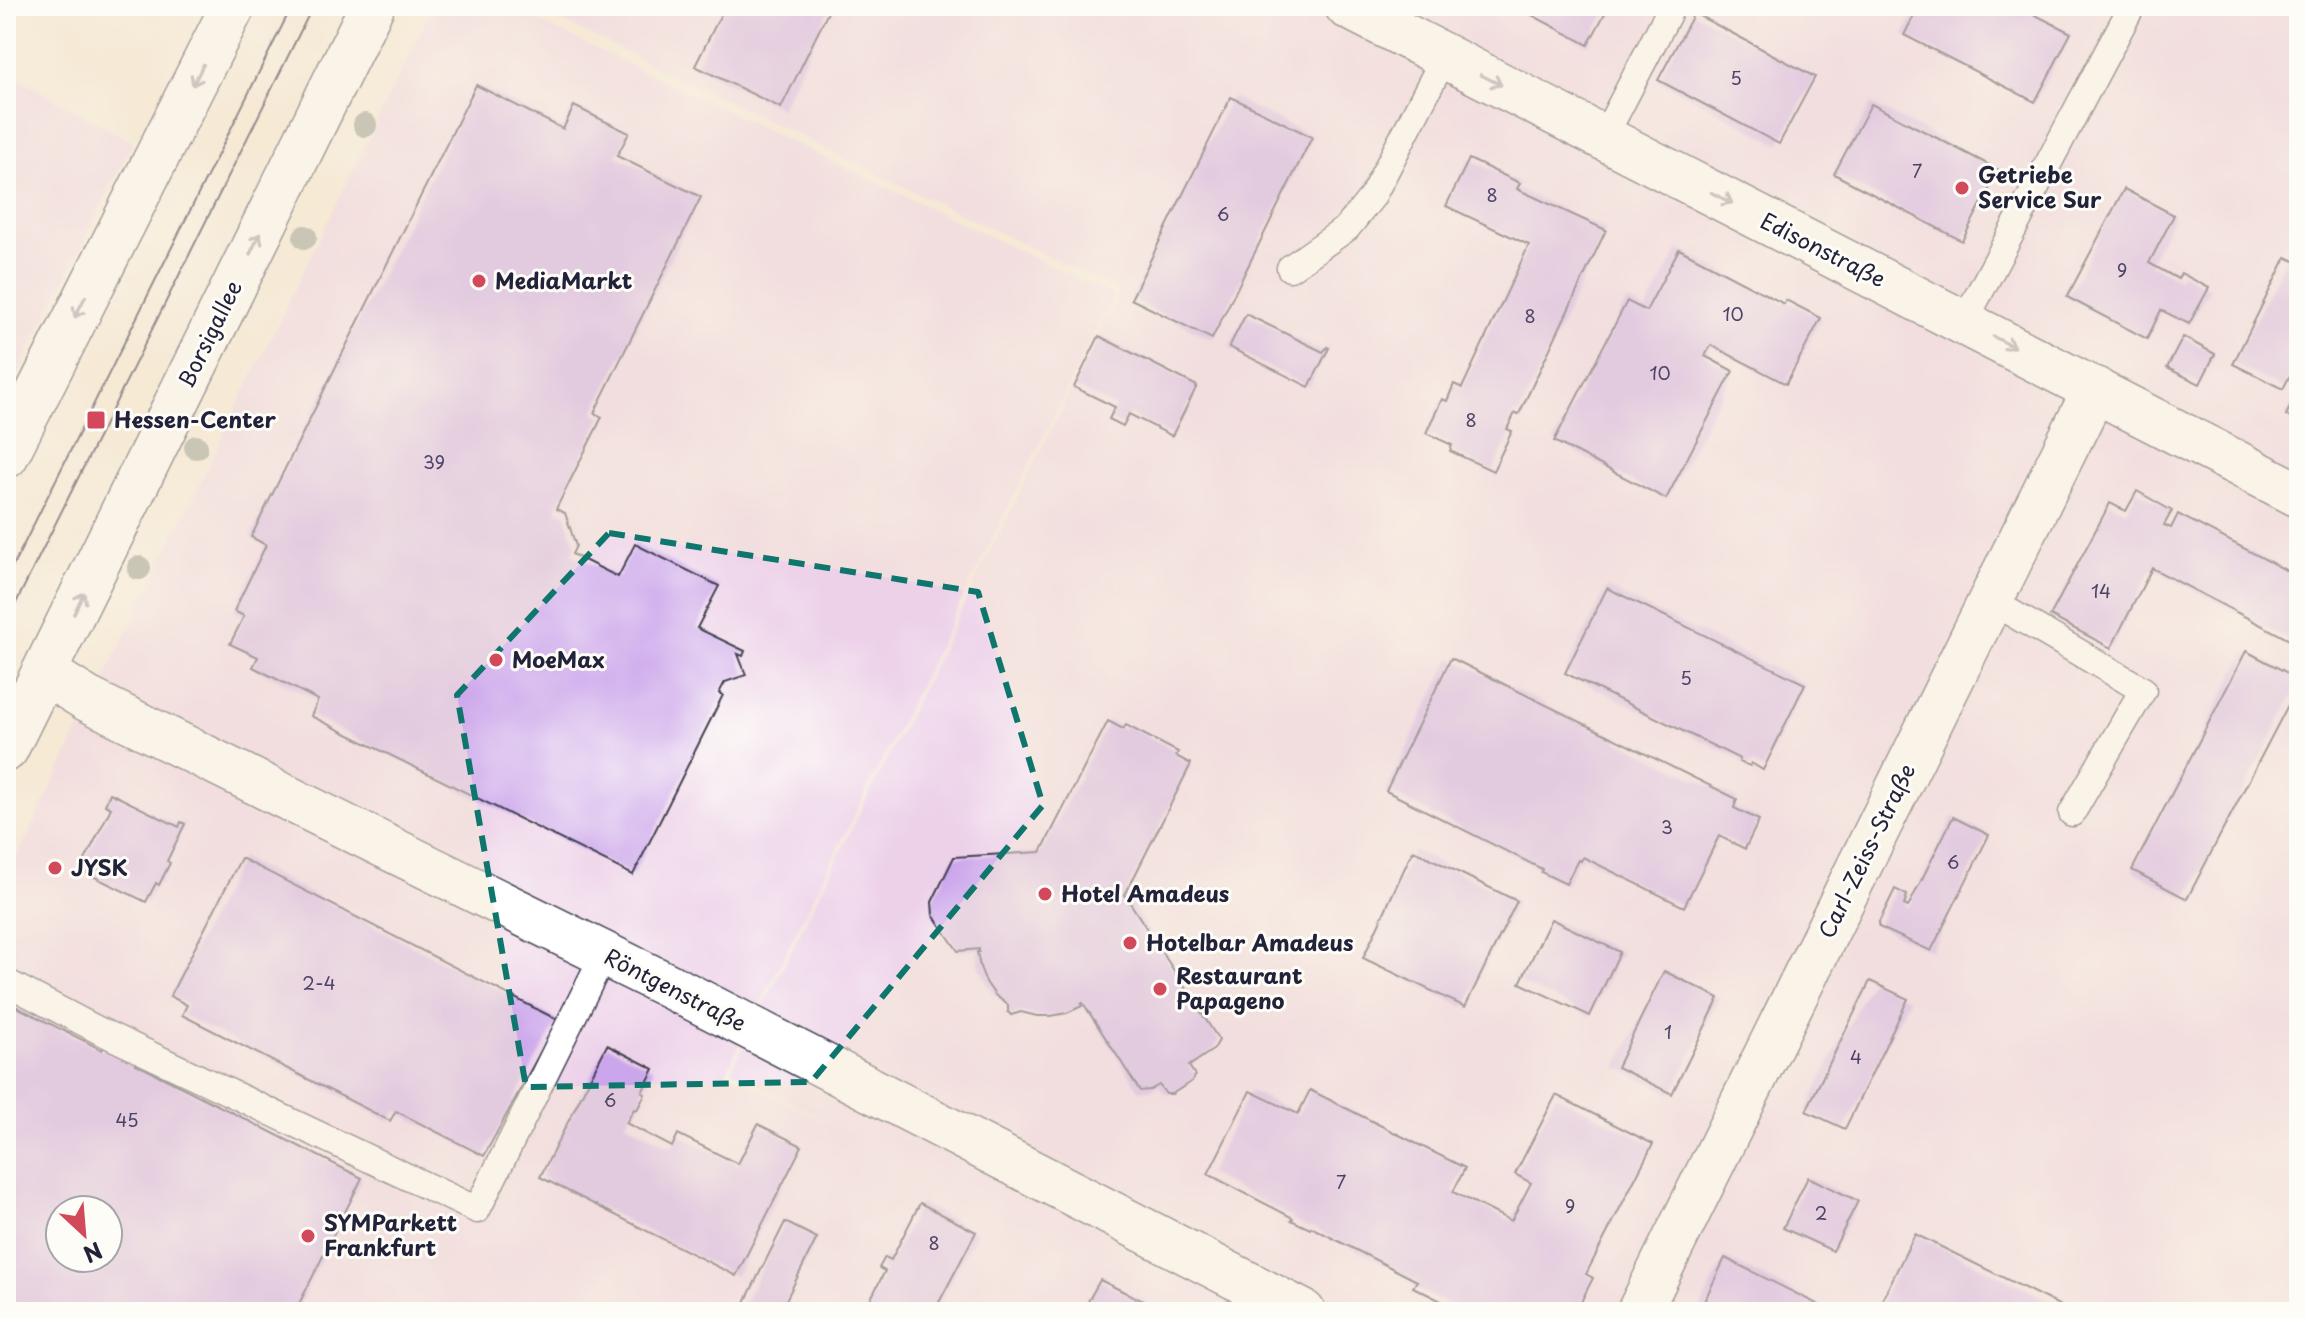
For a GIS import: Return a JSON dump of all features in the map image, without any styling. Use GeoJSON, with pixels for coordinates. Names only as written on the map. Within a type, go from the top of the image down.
{"type":"FeatureCollection","features":[{"type":"Feature","properties":{"kind":"street"},"geometry":{"type":"LineString","coordinates":[[6,456],[233,6]]}},
{"type":"Feature","properties":{"kind":"street","name":"Borsigallee"},"geometry":{"type":"LineString","coordinates":[[6,749],[372,6]]}},
{"type":"Feature","properties":{"kind":"street","name":"Edisonstraße"},"geometry":{"type":"LineString","coordinates":[[1347,6],[2299,495]]}},
{"type":"Feature","properties":{"kind":"street","name":"Carl-Zeiss-Straße"},"geometry":{"type":"LineString","coordinates":[[1639,1312],[2095,389]]}},
{"type":"Feature","properties":{"kind":"street","name":"Röntgenstraße"},"geometry":{"type":"LineString","coordinates":[[45,673],[87,699],[604,954],[1303,1312]]}},
{"type":"Feature","properties":{"kind":"lane"},"geometry":{"type":"LineString","coordinates":[[1604,137],[1672,6]]}},
{"type":"Feature","properties":{"kind":"lane"},"geometry":{"type":"LineString","coordinates":[[1964,322],[2132,6]]}},
{"type":"Feature","properties":{"kind":"lane"},"geometry":{"type":"LineString","coordinates":[[1290,268],[1347,228],[1372,197],[1445,56]]}},
{"type":"Feature","properties":{"kind":"lane"},"geometry":{"type":"LineString","coordinates":[[1991,601],[2143,690],[2072,813]]}},
{"type":"Feature","properties":{"kind":"lane"},"geometry":{"type":"LineString","coordinates":[[6,982],[112,1036],[477,1210],[604,954]]}},
{"type":"Feature","properties":{"kind":"highlighted area"},"geometry":{"type":"Polygon","coordinates":[[[609,533],[978,592],[1043,805],[811,1082],[526,1087],[457,695],[609,533]]]}},
{"type":"Feature","properties":{"kind":"shaded area"},"geometry":{"type":"Polygon","coordinates":[[[433,6],[507,6],[1114,296],[726,1073],[829,1123],[731,1070],[1120,291],[530,6],[2299,6],[2299,1312],[6,1312],[6,880],[433,6]]]}},
{"type":"Feature","properties":{"kind":"shaded area"},"geometry":{"type":"Polygon","coordinates":[[[6,72],[133,142],[6,398],[6,72]]]}},
{"type":"Feature","properties":{"kind":"building"},"geometry":{"type":"Polygon","coordinates":[[[575,6],[604,6],[598,18],[575,6]]]}},
{"type":"Feature","properties":{"kind":"building"},"geometry":{"type":"Polygon","coordinates":[[[725,6],[831,6],[781,108],[695,66],[725,6]]]}},
{"type":"Feature","properties":{"kind":"building"},"geometry":{"type":"Polygon","coordinates":[[[1515,6],[1609,6],[1588,45],[1515,6]]]}},
{"type":"Feature","properties":{"kind":"building"},"geometry":{"type":"Polygon","coordinates":[[[1919,6],[2018,6],[2071,33],[2035,102],[1904,35],[1919,6]]]}},
{"type":"Feature","properties":{"kind":"building"},"geometry":{"type":"Polygon","coordinates":[[[1694,13],[1815,77],[1779,144],[1658,80],[1694,13]]]}},
{"type":"Feature","properties":{"kind":"building"},"geometry":{"type":"Polygon","coordinates":[[[476,85],[563,129],[574,106],[629,133],[617,156],[701,197],[594,413],[602,417],[556,509],[565,513],[576,546],[572,554],[618,577],[635,544],[719,586],[697,628],[745,651],[743,656],[738,654],[746,675],[725,682],[719,693],[723,695],[633,875],[311,716],[318,700],[253,667],[258,657],[230,644],[244,616],[234,611],[266,545],[251,537],[476,85]]]}},
{"type":"Feature","properties":{"kind":"building"},"geometry":{"type":"Polygon","coordinates":[[[1231,97],[1312,137],[1212,339],[1131,299],[1231,97]]]}},
{"type":"Feature","properties":{"kind":"building"},"geometry":{"type":"Polygon","coordinates":[[[1871,104],[1999,170],[1962,241],[1834,174],[1871,104]]]}},
{"type":"Feature","properties":{"kind":"building"},"geometry":{"type":"Polygon","coordinates":[[[1469,159],[1520,183],[1517,189],[1606,230],[1519,414],[1515,413],[1507,429],[1512,431],[1493,471],[1450,451],[1452,445],[1426,433],[1442,399],[1447,401],[1454,384],[1462,388],[1529,245],[1446,206],[1469,159]]]}},
{"type":"Feature","properties":{"kind":"building"},"geometry":{"type":"Polygon","coordinates":[[[2124,189],[2174,215],[2149,263],[2178,279],[2181,273],[2209,288],[2189,324],[2161,310],[2147,339],[2067,297],[2124,189]]]}},
{"type":"Feature","properties":{"kind":"building"},"geometry":{"type":"Polygon","coordinates":[[[1679,249],[1784,304],[1786,300],[1821,318],[1786,384],[1711,345],[1705,356],[1733,371],[1666,499],[1554,441],[1627,301],[1646,311],[1679,249]]]}},
{"type":"Feature","properties":{"kind":"building"},"geometry":{"type":"Polygon","coordinates":[[[2286,257],[2299,263],[2299,358],[2283,389],[2233,364],[2286,257]]]}},
{"type":"Feature","properties":{"kind":"building"},"geometry":{"type":"Polygon","coordinates":[[[1246,314],[1323,352],[1329,348],[1309,387],[1229,347],[1246,314]]]}},
{"type":"Feature","properties":{"kind":"building"},"geometry":{"type":"Polygon","coordinates":[[[1099,336],[1197,386],[1172,436],[1129,414],[1123,426],[1109,419],[1115,407],[1074,387],[1099,336]]]}},
{"type":"Feature","properties":{"kind":"building"},"geometry":{"type":"Polygon","coordinates":[[[2183,337],[2215,354],[2200,384],[2167,368],[2183,337]]]}},
{"type":"Feature","properties":{"kind":"building"},"geometry":{"type":"Polygon","coordinates":[[[2299,390],[2299,422],[2286,415],[2299,390]]]}},
{"type":"Feature","properties":{"kind":"building"},"geometry":{"type":"Polygon","coordinates":[[[2137,491],[2172,511],[2164,525],[2171,528],[2178,514],[2299,577],[2299,645],[2152,568],[2111,648],[2050,616],[2110,503],[2126,511],[2137,491]]]}},
{"type":"Feature","properties":{"kind":"building"},"geometry":{"type":"Polygon","coordinates":[[[1607,588],[1805,684],[1763,770],[1751,763],[1750,766],[1739,762],[1740,759],[1565,673],[1607,588]]]}},
{"type":"Feature","properties":{"kind":"building"},"geometry":{"type":"Polygon","coordinates":[[[2246,651],[2299,679],[2299,684],[2187,899],[2132,870],[2246,651]]]}},
{"type":"Feature","properties":{"kind":"building"},"geometry":{"type":"Polygon","coordinates":[[[1451,658],[1737,799],[1734,808],[1759,820],[1745,849],[1719,836],[1684,907],[1583,857],[1581,861],[1578,860],[1566,884],[1386,791],[1451,658]]]}},
{"type":"Feature","properties":{"kind":"building"},"geometry":{"type":"Polygon","coordinates":[[[1108,721],[1123,729],[1126,725],[1178,752],[1176,756],[1191,764],[1125,895],[1219,1040],[1214,1049],[1189,1066],[1195,1075],[1192,1081],[1172,1094],[1166,1094],[1159,1085],[1140,1091],[1083,1003],[1067,1013],[1051,1016],[1021,1012],[1011,1015],[1008,1005],[995,995],[986,982],[980,967],[979,949],[958,951],[933,915],[932,902],[954,857],[1041,852],[1108,721]]]}},
{"type":"Feature","properties":{"kind":"building"},"geometry":{"type":"Polygon","coordinates":[[[110,793],[179,827],[181,822],[185,824],[159,885],[156,883],[146,902],[80,870],[111,808],[105,805],[110,793]]]}},
{"type":"Feature","properties":{"kind":"building"},"geometry":{"type":"Polygon","coordinates":[[[1953,817],[1989,835],[1931,951],[1878,924],[1895,889],[1907,895],[1904,905],[1908,907],[1953,817]]]}},
{"type":"Feature","properties":{"kind":"building"},"geometry":{"type":"Polygon","coordinates":[[[1413,850],[1517,901],[1465,1007],[1363,958],[1413,850]]]}},
{"type":"Feature","properties":{"kind":"building"},"geometry":{"type":"Polygon","coordinates":[[[241,858],[558,1020],[484,1156],[396,1111],[390,1121],[182,1015],[187,1005],[170,996],[241,858]]]}},
{"type":"Feature","properties":{"kind":"building"},"geometry":{"type":"Polygon","coordinates":[[[1551,919],[1620,952],[1590,1016],[1520,983],[1551,919]]]}},
{"type":"Feature","properties":{"kind":"building"},"geometry":{"type":"Polygon","coordinates":[[[1664,971],[1719,998],[1672,1094],[1617,1067],[1664,971]]]}},
{"type":"Feature","properties":{"kind":"building"},"geometry":{"type":"Polygon","coordinates":[[[1870,981],[1908,999],[1845,1129],[1806,1111],[1870,981]]]}},
{"type":"Feature","properties":{"kind":"building"},"geometry":{"type":"Polygon","coordinates":[[[15,1006],[102,1050],[105,1044],[138,1060],[136,1064],[362,1178],[295,1312],[6,1312],[6,1025],[15,1006]]]}},
{"type":"Feature","properties":{"kind":"building"},"geometry":{"type":"Polygon","coordinates":[[[607,1045],[654,1069],[637,1110],[634,1109],[626,1123],[672,1147],[678,1134],[738,1164],[758,1124],[802,1146],[736,1276],[540,1177],[607,1045]]]}},
{"type":"Feature","properties":{"kind":"building"},"geometry":{"type":"Polygon","coordinates":[[[1310,1090],[1465,1168],[1453,1192],[1511,1221],[1531,1183],[1515,1174],[1556,1095],[1653,1144],[1586,1274],[1593,1278],[1576,1312],[1463,1312],[1413,1287],[1417,1281],[1311,1227],[1291,1220],[1293,1218],[1208,1174],[1250,1091],[1298,1114],[1310,1090]]]}},
{"type":"Feature","properties":{"kind":"building"},"geometry":{"type":"Polygon","coordinates":[[[1808,1177],[1858,1201],[1833,1251],[1783,1228],[1808,1177]]]}},
{"type":"Feature","properties":{"kind":"building"},"geometry":{"type":"Polygon","coordinates":[[[920,1203],[976,1232],[934,1312],[864,1312],[885,1271],[879,1268],[885,1257],[891,1260],[920,1203]]]}},
{"type":"Feature","properties":{"kind":"building"},"geometry":{"type":"Polygon","coordinates":[[[785,1222],[817,1238],[780,1312],[740,1312],[785,1222]]]}},
{"type":"Feature","properties":{"kind":"building"},"geometry":{"type":"Polygon","coordinates":[[[1915,1234],[2073,1312],[1881,1312],[1877,1310],[1915,1234]]]}},
{"type":"Feature","properties":{"kind":"building"},"geometry":{"type":"Polygon","coordinates":[[[1725,1258],[1827,1309],[1826,1312],[1699,1312],[1725,1258]]]}},
{"type":"Feature","properties":{"kind":"building"},"geometry":{"type":"Polygon","coordinates":[[[1100,1280],[1165,1312],[1082,1312],[1100,1280]]]}},
{"type":"Feature","properties":{"kind":"tram line"},"geometry":{"type":"LineString","coordinates":[[6,580],[292,6]]}},
{"type":"Feature","properties":{"kind":"tram line"},"geometry":{"type":"LineString","coordinates":[[6,623],[313,6]]}},
{"type":"Feature","properties":{"kind":"place","name":"Getriebe Service Sur"},"geometry":{"type":"Point","coordinates":[1962,188]}},
{"type":"Feature","properties":{"kind":"place","name":"MediaMarkt"},"geometry":{"type":"Point","coordinates":[479,281]}},
{"type":"Feature","properties":{"kind":"place","name":"Hessen-Center"},"geometry":{"type":"Point","coordinates":[96,420]}},
{"type":"Feature","properties":{"kind":"place","name":"MoeMax"},"geometry":{"type":"Point","coordinates":[496,660]}},
{"type":"Feature","properties":{"kind":"place","name":"JYSK"},"geometry":{"type":"Point","coordinates":[55,868]}},
{"type":"Feature","properties":{"kind":"place","name":"Hotel Amadeus"},"geometry":{"type":"Point","coordinates":[1045,894]}},
{"type":"Feature","properties":{"kind":"place","name":"Hotelbar Amadeus"},"geometry":{"type":"Point","coordinates":[1130,943]}},
{"type":"Feature","properties":{"kind":"place","name":"Restaurant Papageno"},"geometry":{"type":"Point","coordinates":[1160,989]}},
{"type":"Feature","properties":{"kind":"place","name":"SYMParkett Frankfurt"},"geometry":{"type":"Point","coordinates":[308,1236]}}]}
